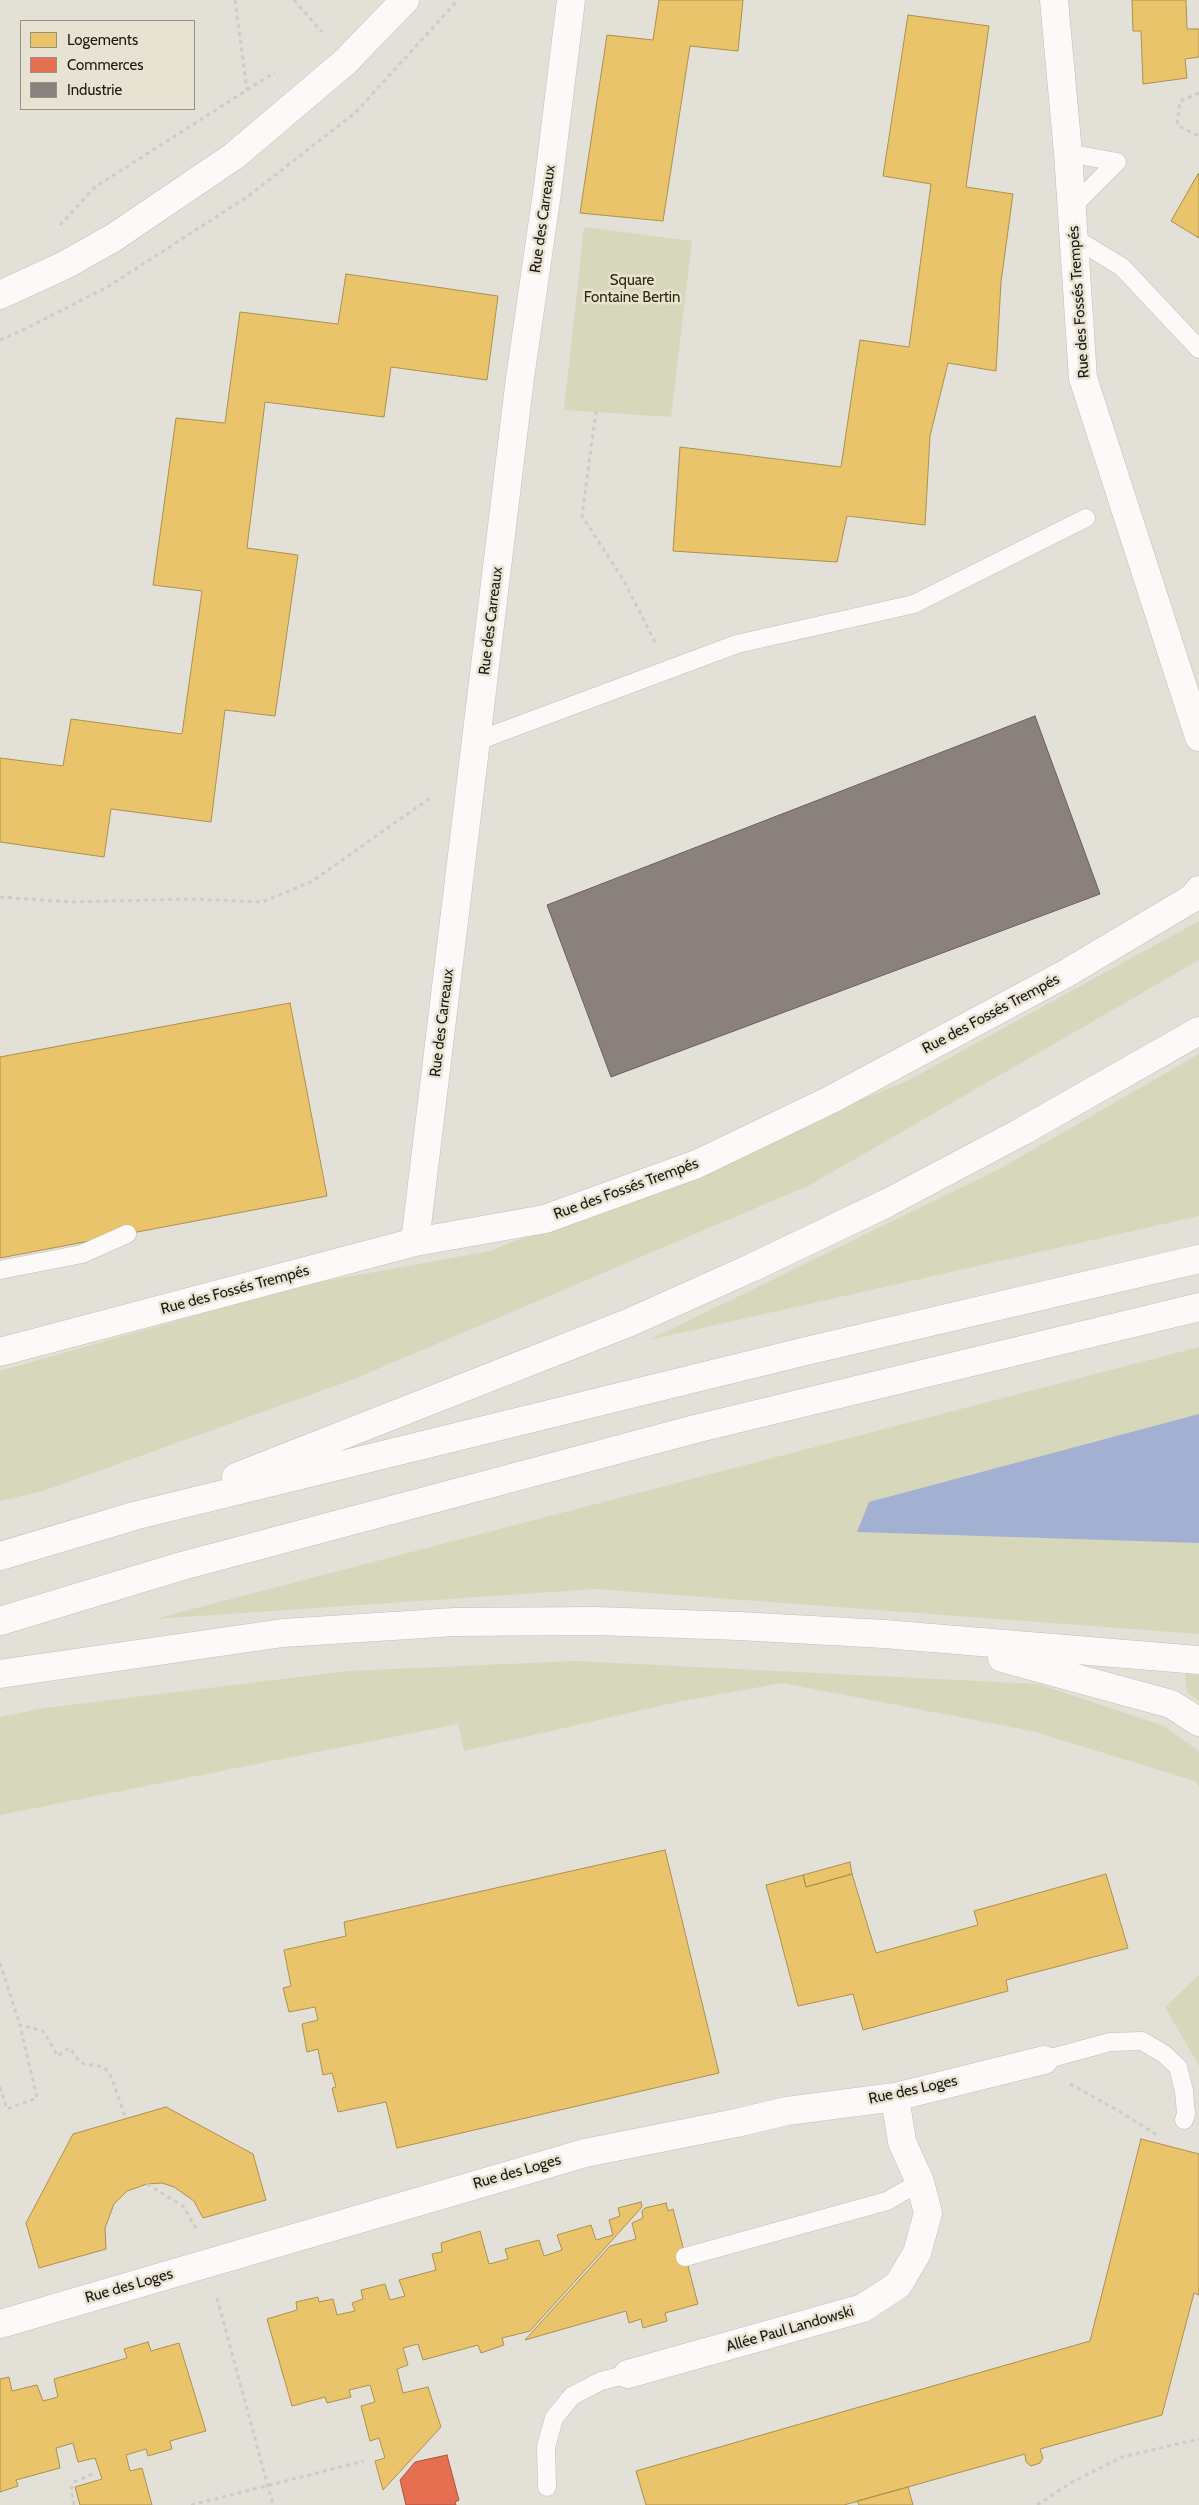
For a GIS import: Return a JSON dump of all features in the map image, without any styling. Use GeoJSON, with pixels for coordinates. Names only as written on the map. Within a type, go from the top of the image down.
{"type":"FeatureCollection","features":[{"type":"Feature","properties":{"kind":"main road"},"geometry":{"type":"LineString","coordinates":[[0,295],[65,265],[113,238],[234,156],[345,62],[405,0]]}},
{"type":"Feature","properties":{"kind":"main road","name":"Rue des Carreaux"},"geometry":{"type":"LineString","coordinates":[[415,1242],[520,378],[548,186],[571,0]]}},
{"type":"Feature","properties":{"kind":"main road","name":"Rue des Fossés Trempés"},"geometry":{"type":"LineString","coordinates":[[1054,0],[1068,153],[1083,378],[1199,738]]}},
{"type":"Feature","properties":{"kind":"main road","name":"Rue des Fossés Trempés"},"geometry":{"type":"LineString","coordinates":[[0,1352],[415,1242],[545,1219],[697,1164],[830,1100],[1065,974],[1191,899],[1199,890]]}},
{"type":"Feature","properties":{"kind":"main road"},"geometry":{"type":"LineString","coordinates":[[134,1516],[619,1326],[742,1272],[887,1203],[971,1159],[1199,1031]]}},
{"type":"Feature","properties":{"kind":"main road"},"geometry":{"type":"LineString","coordinates":[[0,1556],[134,1516],[802,1352],[1199,1259]]}},
{"type":"Feature","properties":{"kind":"main road"},"geometry":{"type":"LineString","coordinates":[[0,1621],[182,1566],[695,1428],[1199,1307]]}},
{"type":"Feature","properties":{"kind":"main road"},"geometry":{"type":"LineString","coordinates":[[0,1674],[283,1633],[455,1622],[596,1621],[884,1634],[1199,1660]]}},
{"type":"Feature","properties":{"kind":"main road"},"geometry":{"type":"LineString","coordinates":[[930,1639],[1171,1704],[1199,1722]]}},
{"type":"Feature","properties":{"kind":"main road","name":"Rue des Loges"},"geometry":{"type":"LineString","coordinates":[[0,2324],[584,2153],[787,2111],[895,2097],[1044,2060]]}},
{"type":"Feature","properties":{"kind":"main road","name":"Allée Paul Landowski"},"geometry":{"type":"LineString","coordinates":[[628,2374],[863,2308],[898,2285],[917,2254],[928,2213],[920,2182],[902,2142],[895,2097]]}},
{"type":"Feature","properties":{"kind":"lane"},"geometry":{"type":"LineString","coordinates":[[1068,153],[1117,162],[1072,207]]}},
{"type":"Feature","properties":{"kind":"lane"},"geometry":{"type":"LineString","coordinates":[[1074,238],[1122,267],[1199,348]]}},
{"type":"Feature","properties":{"kind":"lane"},"geometry":{"type":"LineString","coordinates":[[476,752],[668,669],[736,644],[914,604],[1086,518]]}},
{"type":"Feature","properties":{"kind":"lane"},"geometry":{"type":"LineString","coordinates":[[0,1270],[82,1254],[127,1234]]}},
{"type":"Feature","properties":{"kind":"lane"},"geometry":{"type":"LineString","coordinates":[[1044,2060],[1110,2042],[1142,2041],[1164,2054],[1178,2067],[1184,2091],[1186,2114],[1184,2120]]}},
{"type":"Feature","properties":{"kind":"lane"},"geometry":{"type":"LineString","coordinates":[[685,2257],[887,2201],[920,2182]]}},
{"type":"Feature","properties":{"kind":"lane"},"geometry":{"type":"LineString","coordinates":[[547,2487],[546,2447],[554,2418],[572,2396],[601,2381],[628,2374]]}},
{"type":"Feature","properties":{"kind":"path"},"geometry":{"type":"LineString","coordinates":[[236,0],[247,90]]}},
{"type":"Feature","properties":{"kind":"path"},"geometry":{"type":"LineString","coordinates":[[294,0],[322,32]]}},
{"type":"Feature","properties":{"kind":"path"},"geometry":{"type":"LineString","coordinates":[[316,38],[329,27]]}},
{"type":"Feature","properties":{"kind":"path"},"geometry":{"type":"LineString","coordinates":[[56,230],[95,187],[282,66]]}},
{"type":"Feature","properties":{"kind":"path"},"geometry":{"type":"LineString","coordinates":[[1199,93],[1180,101],[1176,125],[1199,136]]}},
{"type":"Feature","properties":{"kind":"path"},"geometry":{"type":"LineString","coordinates":[[596,412],[582,516],[624,581],[668,669]]}},
{"type":"Feature","properties":{"kind":"path"},"geometry":{"type":"LineString","coordinates":[[0,897],[70,902],[192,899],[262,902],[311,882],[426,802],[476,752]]}},
{"type":"Feature","properties":{"kind":"path"},"geometry":{"type":"LineString","coordinates":[[0,1963],[20,2025],[37,2098],[7,2109],[0,2087]]}},
{"type":"Feature","properties":{"kind":"path"},"geometry":{"type":"LineString","coordinates":[[20,2025],[43,2032],[58,2056],[69,2048],[81,2063],[104,2067],[111,2076],[126,2120]]}},
{"type":"Feature","properties":{"kind":"path"},"geometry":{"type":"LineString","coordinates":[[1044,2060],[1070,2085],[1119,2110],[1157,2135],[1166,2137]]}},
{"type":"Feature","properties":{"kind":"path"},"geometry":{"type":"LineString","coordinates":[[147,2184],[176,2199],[183,2206],[197,2229],[208,2263],[273,2505]]}},
{"type":"Feature","properties":{"kind":"path"},"geometry":{"type":"LineString","coordinates":[[1036,2505],[1072,2482],[1122,2457],[1199,2439]]}},
{"type":"Feature","properties":{"kind":"path"},"geometry":{"type":"LineString","coordinates":[[191,2505],[364,2460]]}},
{"type":"Feature","properties":{"kind":"path"},"geometry":{"type":"LineString","coordinates":[[74,2505],[71,2490],[74,2482],[95,2473]]}},
{"type":"Feature","properties":{"kind":"green space","name":"Square Fontaine Bertin"},"geometry":{"type":"Polygon","coordinates":[[[584,227],[692,241],[671,417],[564,410],[584,227]]]}},
{"type":"Feature","properties":{"kind":"green space"},"geometry":{"type":"Polygon","coordinates":[[[1199,921],[1199,960],[810,1185],[354,1379],[43,1491],[0,1501],[0,1371],[303,1285],[490,1251],[907,1081],[1199,921]]]}},
{"type":"Feature","properties":{"kind":"green space"},"geometry":{"type":"Polygon","coordinates":[[[1199,1054],[1199,1216],[649,1340],[1001,1168],[1199,1054]]]}},
{"type":"Feature","properties":{"kind":"green space"},"geometry":{"type":"Polygon","coordinates":[[[1199,1347],[1199,1634],[596,1589],[154,1619],[1199,1347]]]}},
{"type":"Feature","properties":{"kind":"green space"},"geometry":{"type":"Polygon","coordinates":[[[576,1661],[1038,1684],[1164,1726],[1199,1751],[1199,1787],[1195,1781],[1032,1731],[782,1683],[677,1702],[464,1751],[458,1724],[0,1815],[0,1717],[45,1708],[348,1671],[576,1661]]]}},
{"type":"Feature","properties":{"kind":"green space"},"geometry":{"type":"Polygon","coordinates":[[[1185,1674],[1199,1675],[1199,1701],[1187,1693],[1185,1674]]]}},
{"type":"Feature","properties":{"kind":"green space"},"geometry":{"type":"Polygon","coordinates":[[[1199,1975],[1199,2066],[1165,2007],[1199,1975]]]}},
{"type":"Feature","properties":{"kind":"water"},"geometry":{"type":"Polygon","coordinates":[[[1199,1414],[1199,1543],[857,1532],[869,1502],[1199,1414]]]}},
{"type":"Feature","properties":{"kind":"building: Logements"},"geometry":{"type":"Polygon","coordinates":[[[659,0],[743,0],[738,51],[690,46],[663,221],[580,213],[607,35],[653,40],[659,0]]]}},
{"type":"Feature","properties":{"kind":"building: Logements"},"geometry":{"type":"Polygon","coordinates":[[[1132,0],[1186,0],[1187,29],[1199,29],[1199,57],[1185,59],[1187,78],[1143,84],[1141,31],[1133,31],[1132,0]]]}},
{"type":"Feature","properties":{"kind":"building: Logements"},"geometry":{"type":"Polygon","coordinates":[[[908,15],[989,26],[966,187],[1013,194],[1001,282],[996,371],[948,363],[930,436],[925,525],[847,516],[837,562],[673,551],[680,447],[841,467],[860,340],[909,347],[931,184],[883,176],[908,15]]]}},
{"type":"Feature","properties":{"kind":"building: Logements"},"geometry":{"type":"Polygon","coordinates":[[[1199,174],[1199,238],[1171,221],[1199,174]]]}},
{"type":"Feature","properties":{"kind":"building: Logements"},"geometry":{"type":"Polygon","coordinates":[[[346,274],[498,296],[487,380],[391,367],[384,417],[265,402],[247,548],[298,555],[275,716],[225,710],[211,822],[111,809],[104,857],[0,842],[0,758],[63,766],[71,719],[182,734],[202,591],[153,585],[176,418],[225,423],[240,312],[338,324],[346,274]]]}},
{"type":"Feature","properties":{"kind":"building: Logements"},"geometry":{"type":"Polygon","coordinates":[[[290,1003],[327,1196],[0,1258],[0,1057],[290,1003]]]}},
{"type":"Feature","properties":{"kind":"building: Logements"},"geometry":{"type":"Polygon","coordinates":[[[665,1850],[719,2073],[397,2148],[386,2102],[338,2112],[332,2088],[336,2087],[332,2073],[323,2075],[318,2049],[307,2052],[302,2024],[318,2020],[315,2007],[289,2012],[283,1988],[291,1986],[284,1950],[346,1936],[344,1922],[665,1850]]]}},
{"type":"Feature","properties":{"kind":"building: Logements"},"geometry":{"type":"Polygon","coordinates":[[[850,1862],[852,1874],[806,1887],[803,1875],[850,1862]]]}},
{"type":"Feature","properties":{"kind":"building: Logements"},"geometry":{"type":"Polygon","coordinates":[[[852,1874],[876,1953],[978,1925],[974,1911],[1106,1874],[1128,1948],[1006,1980],[1008,1991],[863,2030],[853,1994],[798,2006],[766,1885],[803,1875],[806,1887],[852,1874]]]}},
{"type":"Feature","properties":{"kind":"building: Logements"},"geometry":{"type":"Polygon","coordinates":[[[166,2107],[253,2154],[266,2200],[203,2218],[194,2201],[174,2187],[162,2183],[147,2184],[127,2191],[114,2204],[105,2228],[106,2249],[39,2268],[26,2223],[73,2134],[166,2107]]]}},
{"type":"Feature","properties":{"kind":"building: Logements"},"geometry":{"type":"Polygon","coordinates":[[[1141,2139],[1199,2154],[1199,2295],[1194,2293],[1162,2415],[1040,2449],[1043,2458],[1040,2463],[1031,2466],[1026,2462],[1025,2454],[844,2505],[646,2505],[636,2471],[1090,2341],[1141,2139]]]}},
{"type":"Feature","properties":{"kind":"building: Logements"},"geometry":{"type":"Polygon","coordinates":[[[641,2202],[642,2207],[530,2331],[502,2338],[504,2345],[481,2353],[478,2345],[423,2360],[418,2344],[403,2348],[408,2365],[397,2369],[403,2393],[428,2387],[441,2427],[383,2490],[375,2461],[385,2458],[379,2438],[370,2441],[361,2406],[375,2402],[370,2385],[349,2390],[351,2397],[327,2403],[325,2397],[292,2406],[267,2319],[297,2310],[296,2302],[318,2297],[319,2302],[333,2299],[337,2315],[355,2311],[352,2303],[363,2299],[361,2290],[385,2284],[390,2300],[405,2296],[399,2280],[436,2270],[432,2254],[442,2252],[441,2243],[480,2231],[489,2264],[508,2259],[505,2249],[539,2240],[544,2256],[562,2250],[557,2235],[591,2225],[596,2240],[613,2235],[609,2220],[620,2216],[618,2208],[641,2202]]]}},
{"type":"Feature","properties":{"kind":"building: Logements"},"geometry":{"type":"Polygon","coordinates":[[[666,2203],[668,2211],[673,2209],[698,2304],[665,2313],[667,2321],[643,2328],[641,2319],[629,2323],[626,2311],[525,2340],[610,2246],[636,2239],[632,2223],[643,2218],[642,2211],[645,2208],[666,2203]]]}},
{"type":"Feature","properties":{"kind":"building: Logements"},"geometry":{"type":"Polygon","coordinates":[[[148,2342],[151,2351],[179,2343],[206,2431],[170,2441],[172,2449],[148,2456],[146,2449],[126,2455],[130,2471],[142,2468],[152,2505],[80,2505],[75,2487],[102,2479],[95,2458],[78,2462],[73,2443],[56,2448],[60,2468],[16,2480],[18,2486],[0,2492],[0,2379],[9,2377],[12,2391],[37,2385],[43,2401],[58,2397],[54,2379],[127,2358],[124,2349],[148,2342]]]}},
{"type":"Feature","properties":{"kind":"building: Logements"},"geometry":{"type":"Polygon","coordinates":[[[908,2487],[913,2505],[859,2505],[857,2501],[908,2487]]]}},
{"type":"Feature","properties":{"kind":"building: Commerces"},"geometry":{"type":"Polygon","coordinates":[[[447,2455],[459,2500],[455,2502],[456,2505],[406,2505],[400,2480],[415,2462],[447,2455]]]}},
{"type":"Feature","properties":{"kind":"building: Industrie"},"geometry":{"type":"Polygon","coordinates":[[[1035,716],[1100,894],[611,1077],[547,905],[1035,716]]]}}]}
